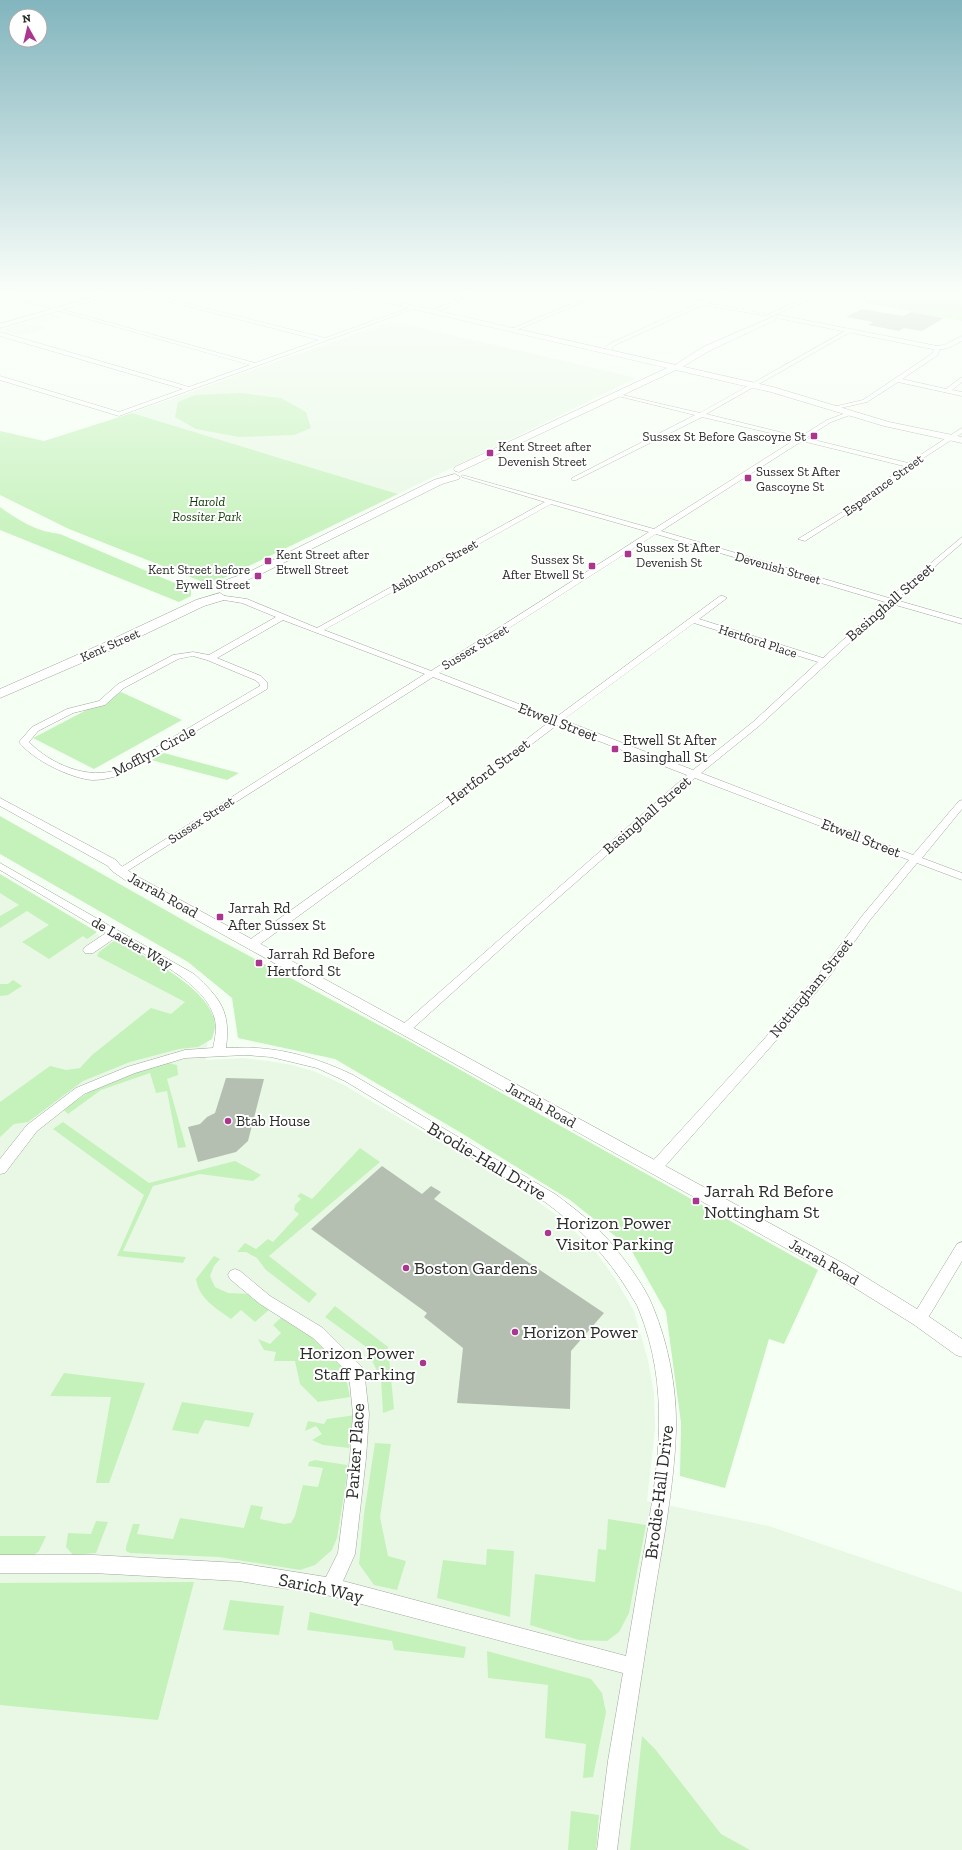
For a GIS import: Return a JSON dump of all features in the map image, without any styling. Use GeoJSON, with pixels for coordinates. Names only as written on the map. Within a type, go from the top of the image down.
{"type":"FeatureCollection","features":[{"type":"Feature","properties":{"kind":"main road","name":"Kent Street"},"geometry":{"type":"LineString","coordinates":[[0,694],[109,646],[225,592],[244,578],[438,482],[460,473],[477,462],[645,380]]}},
{"type":"Feature","properties":{"kind":"main road"},"geometry":{"type":"LineString","coordinates":[[749,380],[838,409],[851,409],[899,427],[962,440]]}},
{"type":"Feature","properties":{"kind":"main road","name":"Kent Street"},"geometry":{"type":"LineString","coordinates":[[0,687],[158,620],[186,607],[207,592],[210,596],[225,592]]}},
{"type":"Feature","properties":{"kind":"street"},"geometry":{"type":"LineString","coordinates":[[7,380],[119,414],[213,380]]}},
{"type":"Feature","properties":{"kind":"street"},"geometry":{"type":"LineString","coordinates":[[159,380],[189,389]]}},
{"type":"Feature","properties":{"kind":"street"},"geometry":{"type":"LineString","coordinates":[[574,479],[702,414],[760,380]]}},
{"type":"Feature","properties":{"kind":"street","name":"Sussex Street"},"geometry":{"type":"LineString","coordinates":[[118,870],[431,673],[492,637],[829,421],[898,380]]}},
{"type":"Feature","properties":{"kind":"street"},"geometry":{"type":"LineString","coordinates":[[900,380],[962,394]]}},
{"type":"Feature","properties":{"kind":"street"},"geometry":{"type":"LineString","coordinates":[[947,391],[960,380]]}},
{"type":"Feature","properties":{"kind":"street"},"geometry":{"type":"LineString","coordinates":[[616,394],[802,438],[909,466]]}},
{"type":"Feature","properties":{"kind":"street","name":"Sussex Street"},"geometry":{"type":"LineString","coordinates":[[829,421],[838,409]]}},
{"type":"Feature","properties":{"kind":"street","name":"Esperance Street"},"geometry":{"type":"LineString","coordinates":[[802,539],[856,506],[909,466],[962,430]]}},
{"type":"Feature","properties":{"kind":"street","name":"Devenish Street"},"geometry":{"type":"LineString","coordinates":[[460,473],[962,622]]}},
{"type":"Feature","properties":{"kind":"street","name":"Ashburton Street"},"geometry":{"type":"LineString","coordinates":[[317,631],[551,501]]}},
{"type":"Feature","properties":{"kind":"street","name":"Basinghall Street"},"geometry":{"type":"LineString","coordinates":[[405,1029],[522,924],[694,774],[756,724],[890,600],[962,539]]}},
{"type":"Feature","properties":{"kind":"street","name":"Etwell Street"},"geometry":{"type":"LineString","coordinates":[[225,592],[244,601]]}},
{"type":"Feature","properties":{"kind":"street","name":"Etwell Street"},"geometry":{"type":"LineString","coordinates":[[225,592],[317,631],[431,673],[962,877]]}},
{"type":"Feature","properties":{"kind":"street","name":"Hertford Street"},"geometry":{"type":"LineString","coordinates":[[252,944],[487,774],[556,721],[723,598]]}},
{"type":"Feature","properties":{"kind":"street"},"geometry":{"type":"LineString","coordinates":[[210,658],[282,617]]}},
{"type":"Feature","properties":{"kind":"street","name":"Hertford Place"},"geometry":{"type":"LineString","coordinates":[[692,620],[823,661]]}},
{"type":"Feature","properties":{"kind":"street","name":"Mofflyn Circle"},"geometry":{"type":"LineString","coordinates":[[193,654],[210,658],[258,678],[263,682],[264,687],[258,692],[122,771],[101,777],[79,775],[35,753],[24,742],[35,729],[70,711],[102,703],[121,686],[176,657],[193,654]]}},
{"type":"Feature","properties":{"kind":"street","name":"Jarrah Road"},"geometry":{"type":"LineString","coordinates":[[0,801],[112,863],[118,870]]}},
{"type":"Feature","properties":{"kind":"street","name":"Nottingham Street"},"geometry":{"type":"LineString","coordinates":[[655,1168],[769,1041],[825,974],[866,918],[962,803]]}},
{"type":"Feature","properties":{"kind":"street","name":"Jarrah Road"},"geometry":{"type":"LineString","coordinates":[[0,808],[105,867],[118,870],[840,1270],[918,1319],[962,1349]]}},
{"type":"Feature","properties":{"kind":"street","name":"de Laeter Way"},"geometry":{"type":"LineString","coordinates":[[0,866],[190,977],[202,988],[212,1001],[221,1021],[219,1051]]}},
{"type":"Feature","properties":{"kind":"street"},"geometry":{"type":"LineString","coordinates":[[89,950],[114,933]]}},
{"type":"Feature","properties":{"kind":"street","name":"Brodie-Hall Drive"},"geometry":{"type":"LineString","coordinates":[[0,1169],[32,1128],[80,1091],[131,1070],[185,1054],[219,1051],[245,1051],[296,1058],[321,1065],[349,1078],[550,1198],[570,1212],[605,1246],[627,1276],[646,1308],[661,1359],[667,1393],[668,1431],[663,1487],[618,1761],[607,1850]]}},
{"type":"Feature","properties":{"kind":"street"},"geometry":{"type":"LineString","coordinates":[[918,1319],[929,1304],[962,1248]]}},
{"type":"Feature","properties":{"kind":"street","name":"Parker Place"},"geometry":{"type":"LineString","coordinates":[[235,1275],[265,1300],[318,1333],[356,1371],[361,1414],[358,1458],[346,1554],[331,1587]]}},
{"type":"Feature","properties":{"kind":"street","name":"Sarich Way"},"geometry":{"type":"LineString","coordinates":[[0,1564],[93,1564],[239,1572],[331,1587],[634,1667]]}},
{"type":"Feature","properties":{"kind":"shaded area"},"geometry":{"type":"Polygon","coordinates":[[[224,380],[631,380],[398,494],[132,413],[224,380]]]}},
{"type":"Feature","properties":{"kind":"shaded area"},"geometry":{"type":"Polygon","coordinates":[[[0,877],[180,983],[209,1023],[206,1060],[243,1058],[292,1065],[316,1072],[342,1084],[523,1191],[562,1219],[596,1252],[616,1280],[634,1311],[648,1360],[654,1393],[655,1429],[647,1501],[769,1526],[962,1592],[962,1850],[0,1850],[0,877]]]}},
{"type":"Feature","properties":{"kind":"green space"},"geometry":{"type":"Polygon","coordinates":[[[241,393],[281,398],[306,412],[311,428],[294,435],[239,437],[196,429],[175,417],[178,402],[195,395],[241,393]]]}},
{"type":"Feature","properties":{"kind":"green space","name":"Harold Rossiter Park"},"geometry":{"type":"Polygon","coordinates":[[[132,413],[398,494],[222,579],[203,582],[69,529],[0,495],[0,431],[44,441],[132,413]]]}},
{"type":"Feature","properties":{"kind":"green space"},"geometry":{"type":"Polygon","coordinates":[[[0,507],[21,521],[36,528],[43,531],[60,534],[191,590],[191,596],[179,602],[0,530],[0,507]]]}},
{"type":"Feature","properties":{"kind":"green space"},"geometry":{"type":"Polygon","coordinates":[[[121,692],[182,720],[94,769],[33,738],[121,692]]]}},
{"type":"Feature","properties":{"kind":"green space"},"geometry":{"type":"Polygon","coordinates":[[[164,753],[239,773],[227,780],[151,760],[164,753]]]}},
{"type":"Feature","properties":{"kind":"green space"},"geometry":{"type":"Polygon","coordinates":[[[0,816],[197,928],[407,1040],[818,1270],[784,1344],[769,1339],[725,1488],[680,1476],[681,1423],[666,1312],[630,1248],[570,1200],[463,1134],[335,1059],[238,1038],[232,998],[188,962],[0,854],[0,816]]]}},
{"type":"Feature","properties":{"kind":"green space"},"geometry":{"type":"Polygon","coordinates":[[[0,874],[97,932],[87,939],[83,936],[49,959],[22,942],[49,925],[27,911],[0,928],[0,916],[19,905],[0,893],[0,874]]]}},
{"type":"Feature","properties":{"kind":"green space"},"geometry":{"type":"Polygon","coordinates":[[[115,940],[176,975],[204,1000],[212,1013],[215,1027],[212,1039],[198,1047],[179,1049],[130,1062],[83,1081],[28,1122],[14,1124],[0,1137],[0,1102],[50,1066],[66,1070],[80,1068],[92,1055],[151,1008],[171,1014],[185,1002],[97,956],[99,952],[115,940]]]}},
{"type":"Feature","properties":{"kind":"green space"},"geometry":{"type":"Polygon","coordinates":[[[13,980],[22,986],[8,995],[0,996],[0,984],[8,984],[13,980]]]}},
{"type":"Feature","properties":{"kind":"green space"},"geometry":{"type":"Polygon","coordinates":[[[168,1063],[177,1065],[178,1075],[167,1079],[186,1147],[178,1148],[167,1091],[156,1093],[150,1073],[101,1090],[68,1114],[63,1109],[94,1089],[136,1072],[168,1063]]]}},
{"type":"Feature","properties":{"kind":"green space"},"geometry":{"type":"Polygon","coordinates":[[[63,1122],[149,1183],[235,1161],[261,1175],[253,1181],[200,1174],[153,1186],[123,1251],[186,1257],[183,1263],[117,1256],[144,1195],[53,1129],[63,1122]]]}},
{"type":"Feature","properties":{"kind":"green space"},"geometry":{"type":"Polygon","coordinates":[[[360,1148],[380,1162],[269,1256],[317,1294],[309,1303],[266,1270],[257,1258],[246,1252],[237,1252],[245,1243],[256,1249],[268,1239],[273,1242],[299,1214],[294,1210],[295,1205],[301,1199],[297,1196],[301,1193],[312,1199],[360,1148]]]}},
{"type":"Feature","properties":{"kind":"green space"},"geometry":{"type":"Polygon","coordinates":[[[214,1256],[220,1259],[214,1266],[210,1276],[215,1287],[228,1293],[252,1294],[270,1309],[255,1322],[241,1310],[231,1319],[204,1298],[196,1279],[214,1256]]]}},
{"type":"Feature","properties":{"kind":"green space"},"geometry":{"type":"Polygon","coordinates":[[[335,1306],[388,1347],[394,1409],[383,1413],[381,1379],[365,1346],[325,1317],[335,1306]]]}},
{"type":"Feature","properties":{"kind":"green space"},"geometry":{"type":"Polygon","coordinates":[[[282,1317],[317,1341],[344,1369],[350,1397],[318,1402],[300,1384],[295,1361],[274,1361],[276,1352],[264,1350],[258,1339],[270,1344],[281,1333],[273,1325],[282,1317]]]}},
{"type":"Feature","properties":{"kind":"green space"},"geometry":{"type":"Polygon","coordinates":[[[64,1373],[145,1383],[109,1483],[96,1483],[111,1397],[50,1396],[64,1373]]]}},
{"type":"Feature","properties":{"kind":"green space"},"geometry":{"type":"Polygon","coordinates":[[[182,1402],[254,1413],[249,1427],[205,1420],[198,1434],[172,1430],[182,1402]]]}},
{"type":"Feature","properties":{"kind":"green space"},"geometry":{"type":"Polygon","coordinates":[[[356,1415],[349,1448],[323,1445],[312,1440],[322,1434],[316,1426],[305,1431],[308,1421],[324,1424],[327,1419],[356,1415]]]}},
{"type":"Feature","properties":{"kind":"green space"},"geometry":{"type":"Polygon","coordinates":[[[375,1443],[391,1444],[380,1517],[388,1556],[406,1561],[397,1590],[374,1585],[359,1564],[364,1514],[375,1443]]]}},
{"type":"Feature","properties":{"kind":"green space"},"geometry":{"type":"Polygon","coordinates":[[[315,1460],[347,1465],[348,1469],[337,1538],[332,1550],[315,1565],[300,1570],[219,1557],[130,1553],[126,1551],[133,1524],[140,1524],[137,1534],[173,1539],[180,1518],[244,1528],[251,1505],[263,1507],[260,1519],[284,1524],[291,1523],[295,1516],[303,1485],[318,1487],[323,1468],[308,1466],[309,1462],[315,1460]]]}},
{"type":"Feature","properties":{"kind":"green space"},"geometry":{"type":"Polygon","coordinates":[[[608,1519],[646,1525],[629,1613],[619,1632],[607,1641],[579,1640],[530,1625],[535,1574],[595,1582],[598,1549],[606,1550],[608,1519]]]}},
{"type":"Feature","properties":{"kind":"green space"},"geometry":{"type":"Polygon","coordinates":[[[96,1521],[108,1522],[96,1553],[73,1555],[66,1547],[68,1533],[91,1534],[96,1521]]]}},
{"type":"Feature","properties":{"kind":"green space"},"geometry":{"type":"Polygon","coordinates":[[[0,1536],[46,1536],[39,1551],[33,1556],[0,1556],[0,1536]]]}},
{"type":"Feature","properties":{"kind":"green space"},"geometry":{"type":"Polygon","coordinates":[[[487,1549],[514,1551],[510,1617],[437,1598],[443,1560],[486,1565],[487,1549]]]}},
{"type":"Feature","properties":{"kind":"green space"},"geometry":{"type":"Polygon","coordinates":[[[194,1582],[158,1720],[0,1705],[0,1583],[194,1582]]]}},
{"type":"Feature","properties":{"kind":"green space"},"geometry":{"type":"Polygon","coordinates":[[[230,1600],[284,1606],[279,1635],[223,1630],[230,1600]]]}},
{"type":"Feature","properties":{"kind":"green space"},"geometry":{"type":"Polygon","coordinates":[[[310,1612],[466,1647],[464,1658],[394,1650],[392,1641],[307,1630],[310,1612]]]}},
{"type":"Feature","properties":{"kind":"green space"},"geometry":{"type":"Polygon","coordinates":[[[487,1651],[591,1679],[602,1693],[606,1712],[593,1777],[583,1778],[586,1744],[545,1738],[548,1685],[488,1678],[487,1651]]]}},
{"type":"Feature","properties":{"kind":"green space"},"geometry":{"type":"Polygon","coordinates":[[[642,1736],[655,1749],[721,1834],[750,1850],[630,1850],[642,1736]]]}},
{"type":"Feature","properties":{"kind":"green space"},"geometry":{"type":"Polygon","coordinates":[[[571,1811],[599,1815],[596,1850],[568,1850],[571,1811]]]}},
{"type":"Feature","properties":{"kind":"building","name":"Btab House"},"geometry":{"type":"Polygon","coordinates":[[[226,1078],[264,1079],[248,1141],[236,1152],[198,1162],[188,1127],[200,1124],[207,1117],[215,1113],[226,1078]]]}},
{"type":"Feature","properties":{"kind":"building"},"geometry":{"type":"Polygon","coordinates":[[[382,1166],[422,1194],[431,1186],[441,1192],[434,1199],[604,1313],[571,1351],[570,1409],[457,1403],[463,1348],[424,1317],[427,1313],[311,1229],[382,1166]]]}},
{"type":"Feature","properties":{"kind":"place","name":"Sussex St Before Gascoyne St"},"geometry":{"type":"Point","coordinates":[814,436]}},
{"type":"Feature","properties":{"kind":"place","name":"Kent Street after Devenish Street"},"geometry":{"type":"Point","coordinates":[490,453]}},
{"type":"Feature","properties":{"kind":"place","name":"Sussex St After Gascoyne St"},"geometry":{"type":"Point","coordinates":[748,478]}},
{"type":"Feature","properties":{"kind":"place","name":"Sussex St After Devenish St"},"geometry":{"type":"Point","coordinates":[628,554]}},
{"type":"Feature","properties":{"kind":"place","name":"Kent Street after Etwell Street"},"geometry":{"type":"Point","coordinates":[268,561]}},
{"type":"Feature","properties":{"kind":"place","name":"Sussex St After Etwell St"},"geometry":{"type":"Point","coordinates":[592,566]}},
{"type":"Feature","properties":{"kind":"place","name":"Kent Street before Eywell Street"},"geometry":{"type":"Point","coordinates":[258,576]}},
{"type":"Feature","properties":{"kind":"place","name":"Etwell St After Basinghall St"},"geometry":{"type":"Point","coordinates":[615,749]}},
{"type":"Feature","properties":{"kind":"place","name":"Jarrah Rd After Sussex St"},"geometry":{"type":"Point","coordinates":[220,917]}},
{"type":"Feature","properties":{"kind":"place","name":"Jarrah Rd Before Hertford St"},"geometry":{"type":"Point","coordinates":[259,963]}},
{"type":"Feature","properties":{"kind":"place","name":"Btab House"},"geometry":{"type":"Point","coordinates":[228,1121]}},
{"type":"Feature","properties":{"kind":"place","name":"Jarrah Rd Before Nottingham St"},"geometry":{"type":"Point","coordinates":[696,1201]}},
{"type":"Feature","properties":{"kind":"place","name":"Horizon Power Visitor Parking"},"geometry":{"type":"Point","coordinates":[548,1233]}},
{"type":"Feature","properties":{"kind":"place","name":"Boston Gardens"},"geometry":{"type":"Point","coordinates":[406,1268]}},
{"type":"Feature","properties":{"kind":"place","name":"Horizon Power"},"geometry":{"type":"Point","coordinates":[515,1332]}},
{"type":"Feature","properties":{"kind":"place","name":"Horizon Power Staff Parking"},"geometry":{"type":"Point","coordinates":[423,1363]}}]}
